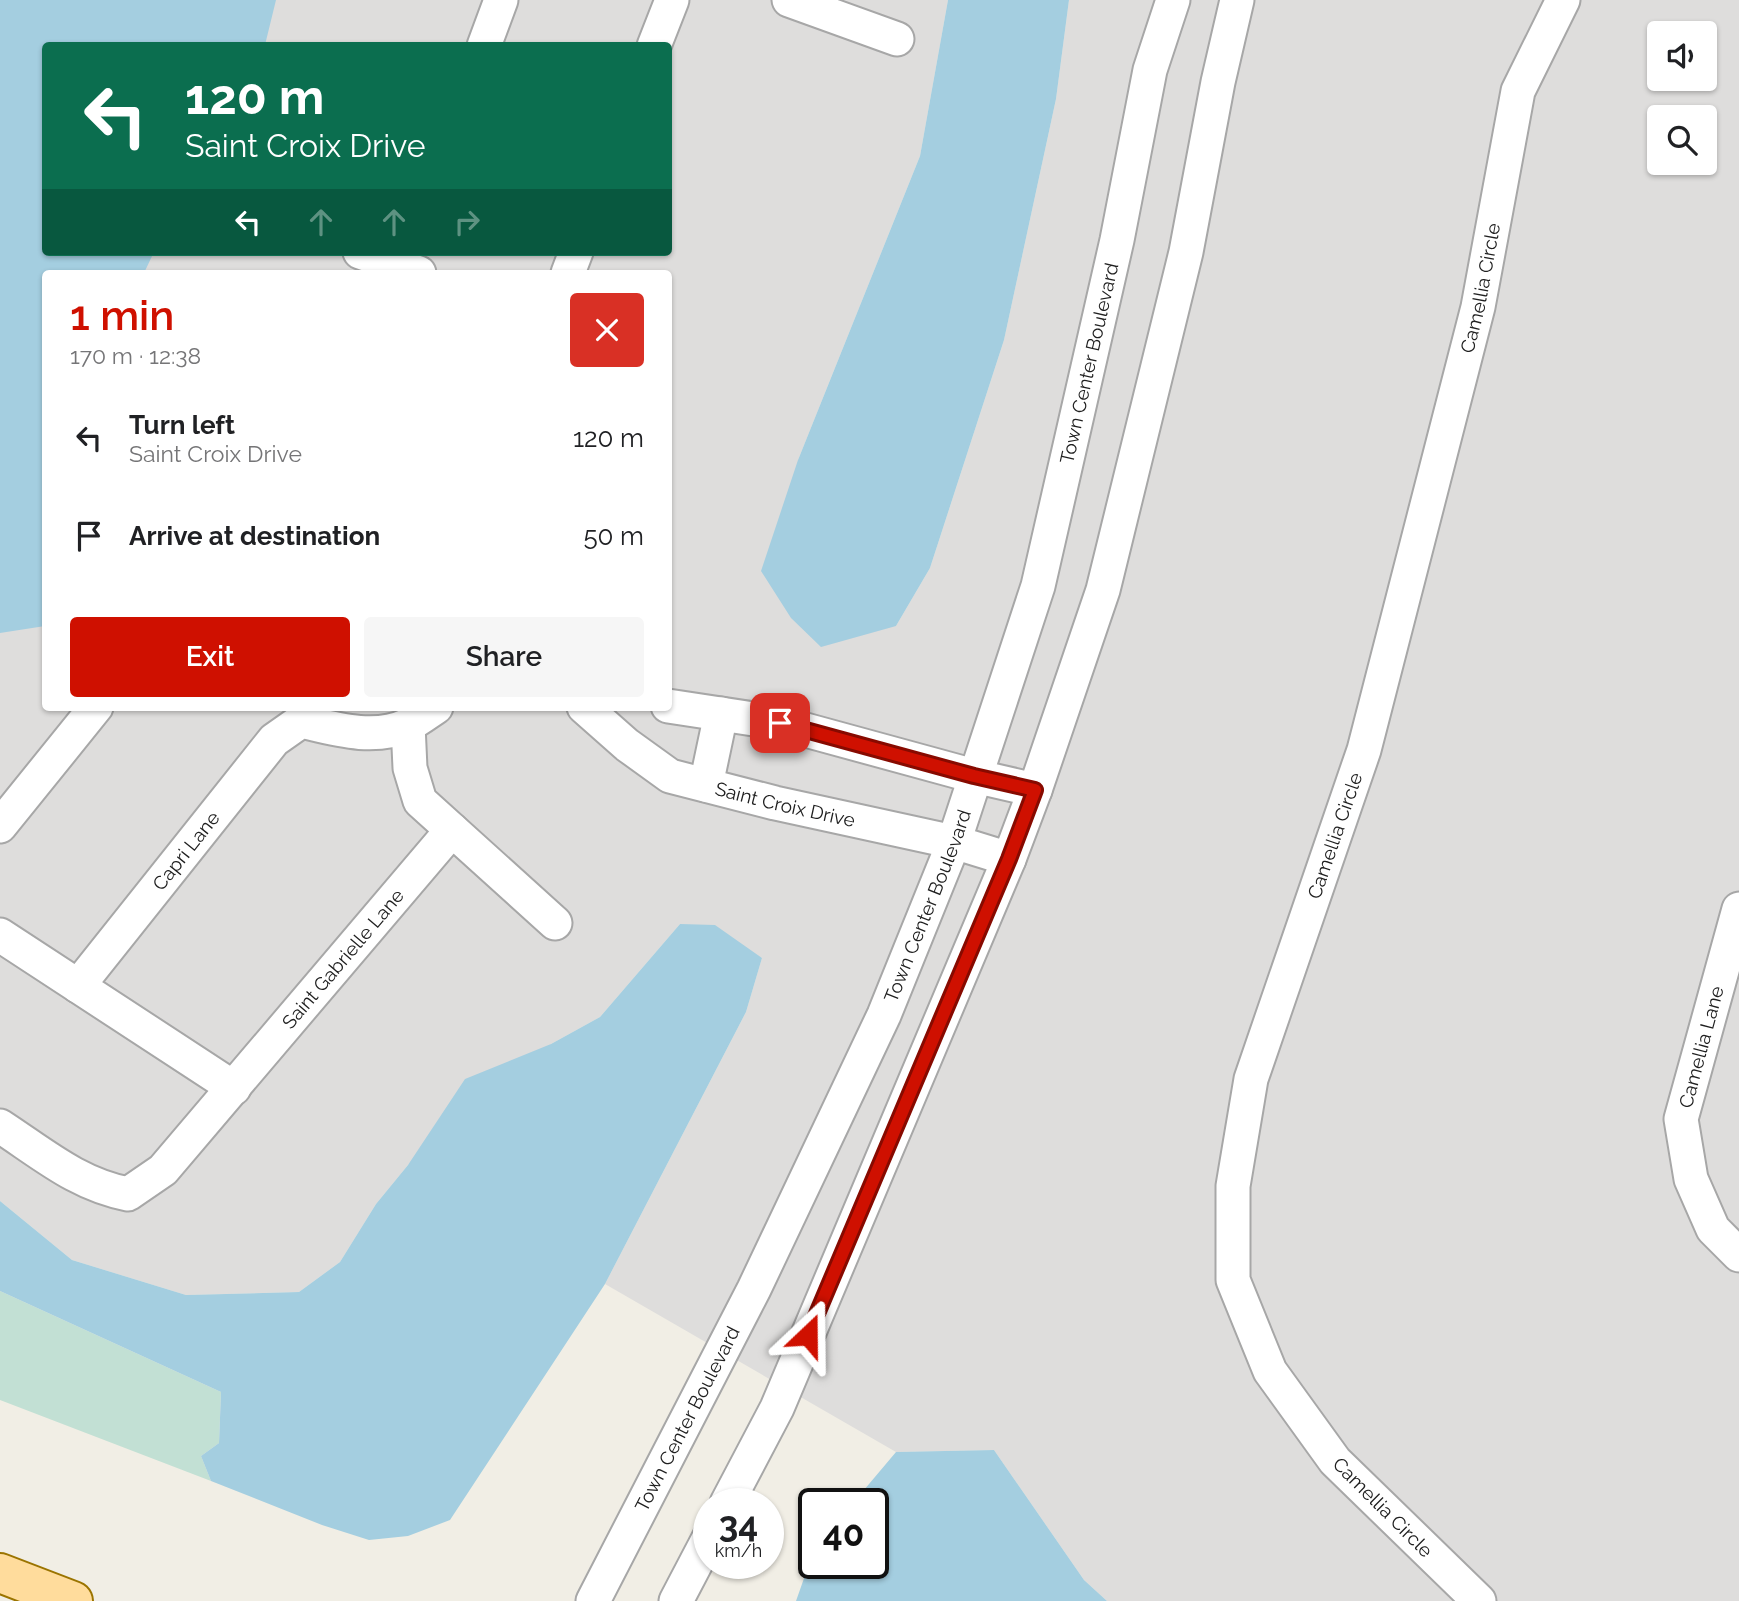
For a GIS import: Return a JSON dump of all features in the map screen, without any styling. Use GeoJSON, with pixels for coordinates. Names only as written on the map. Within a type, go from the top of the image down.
{"type":"FeatureCollection","features":[{"type":"Feature","properties":{"kind":"main road"},"geometry":{"type":"LineString","coordinates":[[0,1573],[73,1601]]}},
{"type":"Feature","properties":{"kind":"street"},"geometry":{"type":"LineString","coordinates":[[485,42],[501,0]]}},
{"type":"Feature","properties":{"kind":"street"},"geometry":{"type":"LineString","coordinates":[[655,42],[671,0]]}},
{"type":"Feature","properties":{"kind":"street"},"geometry":{"type":"LineString","coordinates":[[789,0],[897,39]]}},
{"type":"Feature","properties":{"kind":"street"},"geometry":{"type":"LineString","coordinates":[[1150,70],[1156,0]]}},
{"type":"Feature","properties":{"kind":"street","name":"Town Center Boulevard"},"geometry":{"type":"LineString","coordinates":[[593,1601],[754,1289],[884,1015],[954,842],[1038,586],[1117,240],[1150,70],[1173,0]]}},
{"type":"Feature","properties":{"kind":"street"},"geometry":{"type":"LineString","coordinates":[[735,1488],[777,1408],[1009,859],[1103,590],[1186,252],[1218,82],[1237,0]]}},
{"type":"Feature","properties":{"kind":"street","name":"Camellia Circle"},"geometry":{"type":"LineString","coordinates":[[1479,1601],[1335,1461],[1270,1371],[1233,1280],[1233,1186],[1251,1079],[1364,750],[1478,307],[1518,91],[1563,0]]}},
{"type":"Feature","properties":{"kind":"street"},"geometry":{"type":"LineString","coordinates":[[376,256],[407,264]]}},
{"type":"Feature","properties":{"kind":"street"},"geometry":{"type":"LineString","coordinates":[[672,707],[780,723],[1035,790]]}},
{"type":"Feature","properties":{"kind":"street"},"geometry":{"type":"LineString","coordinates":[[0,825],[93,711]]}},
{"type":"Feature","properties":{"kind":"street","name":"Capri Lane"},"geometry":{"type":"LineString","coordinates":[[78,986],[292,714],[344,732],[387,732],[408,725],[430,711]]}},
{"type":"Feature","properties":{"kind":"street","name":"Saint Croix Drive"},"geometry":{"type":"LineString","coordinates":[[589,711],[627,745],[670,776],[954,842],[1009,859]]}},
{"type":"Feature","properties":{"kind":"street"},"geometry":{"type":"LineString","coordinates":[[706,785],[721,714]]}},
{"type":"Feature","properties":{"kind":"street"},"geometry":{"type":"LineString","coordinates":[[408,725],[410,768],[420,801],[555,923]]}},
{"type":"Feature","properties":{"kind":"street","name":"Saint Gabrielle Lane"},"geometry":{"type":"LineString","coordinates":[[0,1126],[72,1174],[103,1189],[128,1194],[163,1170],[452,830]]}},
{"type":"Feature","properties":{"kind":"street","name":"Camellia Lane"},"geometry":{"type":"LineString","coordinates":[[1739,909],[1681,1119],[1691,1179],[1713,1230],[1739,1255]]}},
{"type":"Feature","properties":{"kind":"street"},"geometry":{"type":"LineString","coordinates":[[0,935],[233,1088]]}},
{"type":"Feature","properties":{"kind":"street"},"geometry":{"type":"LineString","coordinates":[[676,1601],[693,1569]]}},
{"type":"Feature","properties":{"kind":"shaded area"},"geometry":{"type":"Polygon","coordinates":[[[0,0],[948,0],[920,156],[798,460],[896,626],[930,568],[1004,340],[1056,99],[1069,0],[1739,0],[1739,1601],[1107,1601],[1084,1580],[994,1450],[896,1452],[605,1284],[746,1012],[762,958],[680,924],[600,1017],[551,1044],[408,1165],[376,1204],[340,1262],[299,1292],[186,1295],[72,1260],[0,1201],[0,0]]]}},
{"type":"Feature","properties":{"kind":"green space"},"geometry":{"type":"Polygon","coordinates":[[[0,1291],[221,1392],[219,1443],[201,1456],[211,1481],[0,1400],[0,1291]]]}},
{"type":"Feature","properties":{"kind":"water"},"geometry":{"type":"Polygon","coordinates":[[[0,0],[276,0],[266,42],[42,42],[42,256],[152,256],[145,270],[42,270],[42,626],[0,633],[0,0]]]}},
{"type":"Feature","properties":{"kind":"water"},"geometry":{"type":"Polygon","coordinates":[[[948,0],[1069,0],[1056,99],[1004,340],[930,568],[896,626],[821,647],[791,618],[761,571],[798,460],[920,156],[948,0]]]}},
{"type":"Feature","properties":{"kind":"water"},"geometry":{"type":"Polygon","coordinates":[[[680,924],[715,925],[762,958],[746,1012],[605,1284],[450,1520],[408,1536],[369,1540],[322,1525],[211,1481],[201,1456],[219,1443],[221,1392],[0,1291],[0,1201],[72,1260],[186,1295],[299,1292],[340,1262],[376,1204],[408,1165],[465,1079],[551,1044],[600,1017],[680,924]]]}},
{"type":"Feature","properties":{"kind":"water"},"geometry":{"type":"Polygon","coordinates":[[[994,1450],[1084,1580],[1107,1601],[796,1601],[804,1579],[889,1579],[889,1488],[866,1488],[896,1452],[994,1450]]]}},
{"type":"Feature","properties":{"kind":"route"},"geometry":{"type":"LineString","coordinates":[[780,723],[1035,790],[872,1189],[808,1335]]}}]}
